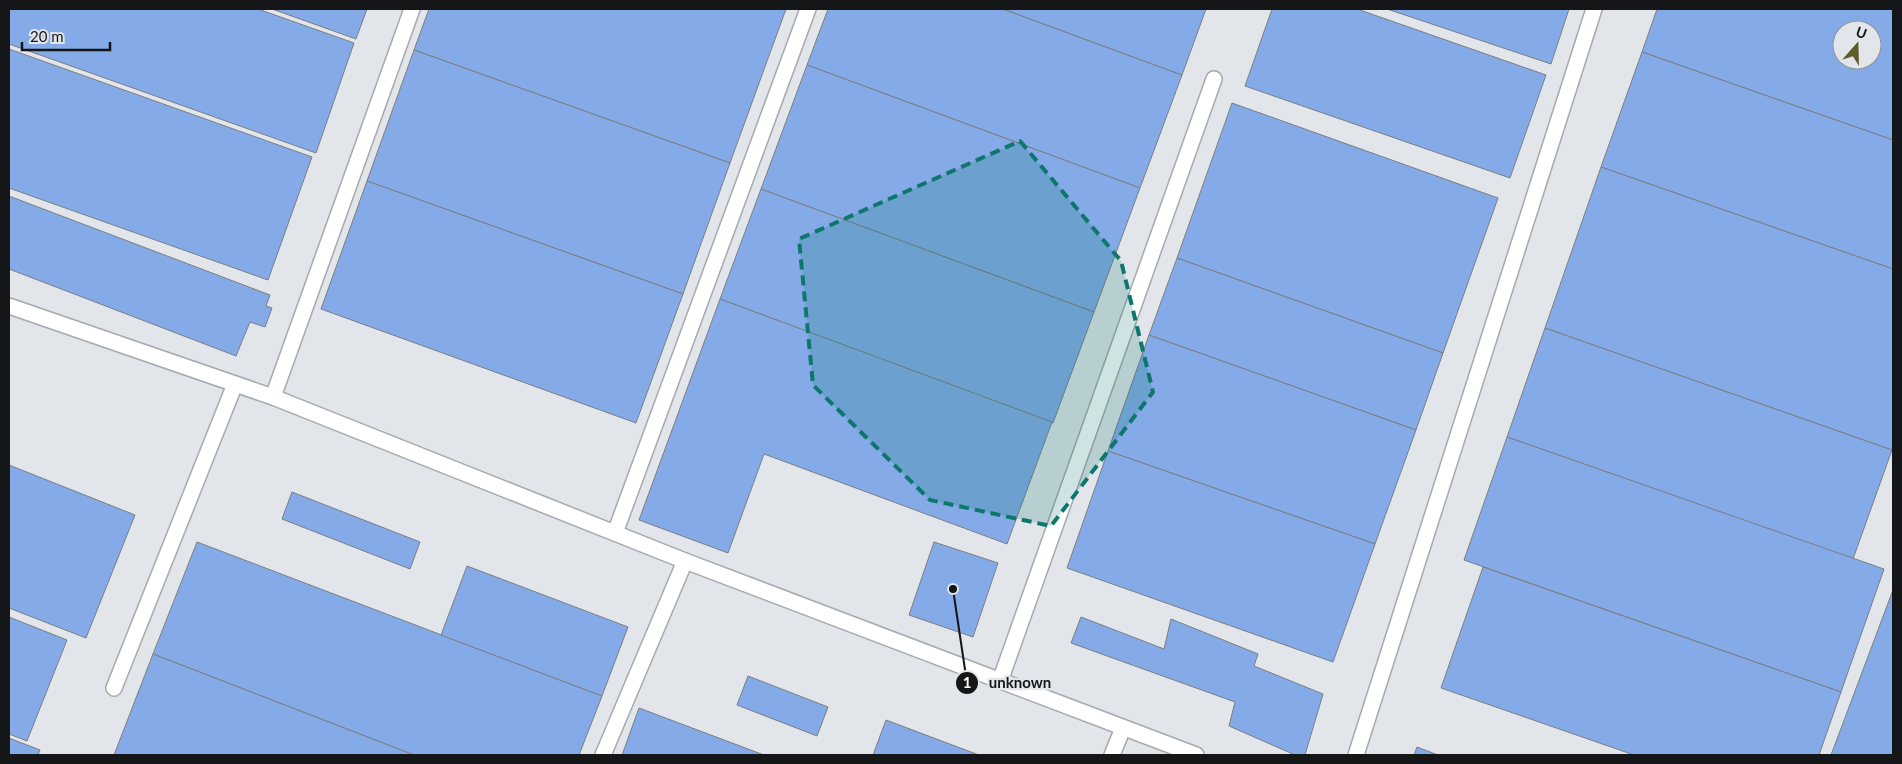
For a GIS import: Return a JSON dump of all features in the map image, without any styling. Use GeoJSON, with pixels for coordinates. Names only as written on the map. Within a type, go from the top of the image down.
{"type":"FeatureCollection","features":[{"type":"Feature","properties":{"kind":"lane"},"geometry":{"type":"LineString","coordinates":[[273,397],[412,9]]}},
{"type":"Feature","properties":{"kind":"lane"},"geometry":{"type":"LineString","coordinates":[[615,533],[808,9]]}},
{"type":"Feature","properties":{"kind":"lane"},"geometry":{"type":"LineString","coordinates":[[1356,755],[1594,9]]}},
{"type":"Feature","properties":{"kind":"lane"},"geometry":{"type":"LineString","coordinates":[[1000,681],[1214,79]]}},
{"type":"Feature","properties":{"kind":"lane"},"geometry":{"type":"LineString","coordinates":[[9,306],[273,397],[685,561],[1196,755]]}},
{"type":"Feature","properties":{"kind":"lane"},"geometry":{"type":"LineString","coordinates":[[114,688],[235,384]]}},
{"type":"Feature","properties":{"kind":"lane"},"geometry":{"type":"LineString","coordinates":[[603,755],[685,561]]}},
{"type":"Feature","properties":{"kind":"lane"},"geometry":{"type":"LineString","coordinates":[[1112,755],[1123,728]]}},
{"type":"Feature","properties":{"kind":"highlighted area"},"geometry":{"type":"Polygon","coordinates":[[[1020,141],[1121,261],[1153,392],[1051,526],[930,500],[813,385],[799,239],[1020,141]]]}},
{"type":"Feature","properties":{"kind":"building"},"geometry":{"type":"Polygon","coordinates":[[[9,9],[258,9],[354,43],[316,153],[9,44],[9,9]]]}},
{"type":"Feature","properties":{"kind":"building"},"geometry":{"type":"Polygon","coordinates":[[[272,9],[367,9],[356,39],[272,9]]]}},
{"type":"Feature","properties":{"kind":"building"},"geometry":{"type":"Polygon","coordinates":[[[429,9],[786,9],[730,163],[414,50],[429,9]]]}},
{"type":"Feature","properties":{"kind":"building"},"geometry":{"type":"Polygon","coordinates":[[[828,9],[1003,9],[1182,75],[1140,188],[807,65],[828,9]]]}},
{"type":"Feature","properties":{"kind":"building"},"geometry":{"type":"Polygon","coordinates":[[[1003,9],[1206,9],[1182,75],[1003,9]]]}},
{"type":"Feature","properties":{"kind":"building"},"geometry":{"type":"Polygon","coordinates":[[[1272,9],[1357,9],[1546,75],[1510,178],[1245,86],[1272,9]]]}},
{"type":"Feature","properties":{"kind":"building"},"geometry":{"type":"Polygon","coordinates":[[[1387,9],[1569,9],[1551,64],[1387,9]]]}},
{"type":"Feature","properties":{"kind":"building"},"geometry":{"type":"Polygon","coordinates":[[[1657,9],[1893,9],[1893,140],[1642,52],[1657,9]]]}},
{"type":"Feature","properties":{"kind":"building"},"geometry":{"type":"Polygon","coordinates":[[[9,49],[312,157],[268,280],[9,188],[9,49]]]}},
{"type":"Feature","properties":{"kind":"building"},"geometry":{"type":"Polygon","coordinates":[[[414,50],[730,163],[683,294],[367,181],[414,50]]]}},
{"type":"Feature","properties":{"kind":"building"},"geometry":{"type":"Polygon","coordinates":[[[1642,52],[1893,140],[1893,269],[1601,167],[1642,52]]]}},
{"type":"Feature","properties":{"kind":"building"},"geometry":{"type":"Polygon","coordinates":[[[807,65],[1140,188],[1094,312],[761,189],[807,65]]]}},
{"type":"Feature","properties":{"kind":"building"},"geometry":{"type":"Polygon","coordinates":[[[1232,103],[1498,198],[1443,353],[1177,258],[1232,103]]]}},
{"type":"Feature","properties":{"kind":"building"},"geometry":{"type":"Polygon","coordinates":[[[1601,167],[1893,269],[1892,450],[1545,328],[1601,167]]]}},
{"type":"Feature","properties":{"kind":"building"},"geometry":{"type":"Polygon","coordinates":[[[367,181],[683,294],[636,423],[321,309],[367,181]]]}},
{"type":"Feature","properties":{"kind":"building"},"geometry":{"type":"Polygon","coordinates":[[[761,189],[1094,312],[1053,423],[720,299],[761,189]]]}},
{"type":"Feature","properties":{"kind":"building"},"geometry":{"type":"Polygon","coordinates":[[[9,196],[270,295],[266,306],[272,308],[265,327],[250,322],[236,356],[9,269],[9,196]]]}},
{"type":"Feature","properties":{"kind":"building"},"geometry":{"type":"Polygon","coordinates":[[[1177,258],[1443,353],[1416,430],[1149,335],[1177,258]]]}},
{"type":"Feature","properties":{"kind":"building"},"geometry":{"type":"Polygon","coordinates":[[[720,299],[1052,422],[1007,544],[764,454],[728,553],[639,520],[720,299]]]}},
{"type":"Feature","properties":{"kind":"building"},"geometry":{"type":"Polygon","coordinates":[[[1545,328],[1892,450],[1853,559],[1507,437],[1545,328]]]}},
{"type":"Feature","properties":{"kind":"building"},"geometry":{"type":"Polygon","coordinates":[[[1149,335],[1416,430],[1375,544],[1108,451],[1149,335]]]}},
{"type":"Feature","properties":{"kind":"building"},"geometry":{"type":"Polygon","coordinates":[[[1507,437],[1884,569],[1841,692],[1464,560],[1507,437]]]}},
{"type":"Feature","properties":{"kind":"building"},"geometry":{"type":"Polygon","coordinates":[[[1108,451],[1375,544],[1333,662],[1067,568],[1108,451]]]}},
{"type":"Feature","properties":{"kind":"building"},"geometry":{"type":"Polygon","coordinates":[[[9,465],[135,515],[86,638],[9,608],[9,465]]]}},
{"type":"Feature","properties":{"kind":"building"},"geometry":{"type":"Polygon","coordinates":[[[292,492],[420,542],[410,569],[282,519],[292,492]]]}},
{"type":"Feature","properties":{"kind":"building"},"geometry":{"type":"Polygon","coordinates":[[[197,542],[602,696],[579,755],[414,755],[153,654],[197,542]]]}},
{"type":"Feature","properties":{"kind":"building"},"geometry":{"type":"Polygon","coordinates":[[[934,542],[998,563],[973,637],[909,615],[934,542]]]}},
{"type":"Feature","properties":{"kind":"building"},"geometry":{"type":"Polygon","coordinates":[[[467,566],[628,627],[602,696],[441,635],[467,566]]]}},
{"type":"Feature","properties":{"kind":"building"},"geometry":{"type":"Polygon","coordinates":[[[1483,567],[1841,692],[1819,755],[1634,755],[1441,688],[1483,567]]]}},
{"type":"Feature","properties":{"kind":"building"},"geometry":{"type":"Polygon","coordinates":[[[1893,590],[1893,755],[1831,755],[1893,590]]]}},
{"type":"Feature","properties":{"kind":"building"},"geometry":{"type":"Polygon","coordinates":[[[9,617],[67,640],[27,741],[9,734],[9,617]]]}},
{"type":"Feature","properties":{"kind":"building"},"geometry":{"type":"Polygon","coordinates":[[[1081,617],[1164,649],[1171,619],[1258,654],[1254,666],[1323,694],[1305,755],[1295,755],[1229,726],[1235,702],[1071,643],[1081,617]]]}},
{"type":"Feature","properties":{"kind":"building"},"geometry":{"type":"Polygon","coordinates":[[[153,654],[414,755],[114,755],[153,654]]]}},
{"type":"Feature","properties":{"kind":"building"},"geometry":{"type":"Polygon","coordinates":[[[748,676],[828,707],[817,736],[737,705],[748,676]]]}},
{"type":"Feature","properties":{"kind":"building"},"geometry":{"type":"Polygon","coordinates":[[[639,708],[764,755],[622,755],[639,708]]]}},
{"type":"Feature","properties":{"kind":"building"},"geometry":{"type":"Polygon","coordinates":[[[886,720],[979,755],[873,755],[886,720]]]}},
{"type":"Feature","properties":{"kind":"building"},"geometry":{"type":"Polygon","coordinates":[[[9,738],[40,750],[38,755],[9,755],[9,738]]]}},
{"type":"Feature","properties":{"kind":"building"},"geometry":{"type":"Polygon","coordinates":[[[1417,747],[1438,755],[1414,755],[1417,747]]]}},
{"type":"Feature","properties":{"kind":"place","name":"unknown"},"geometry":{"type":"Point","coordinates":[953,589]}}]}
